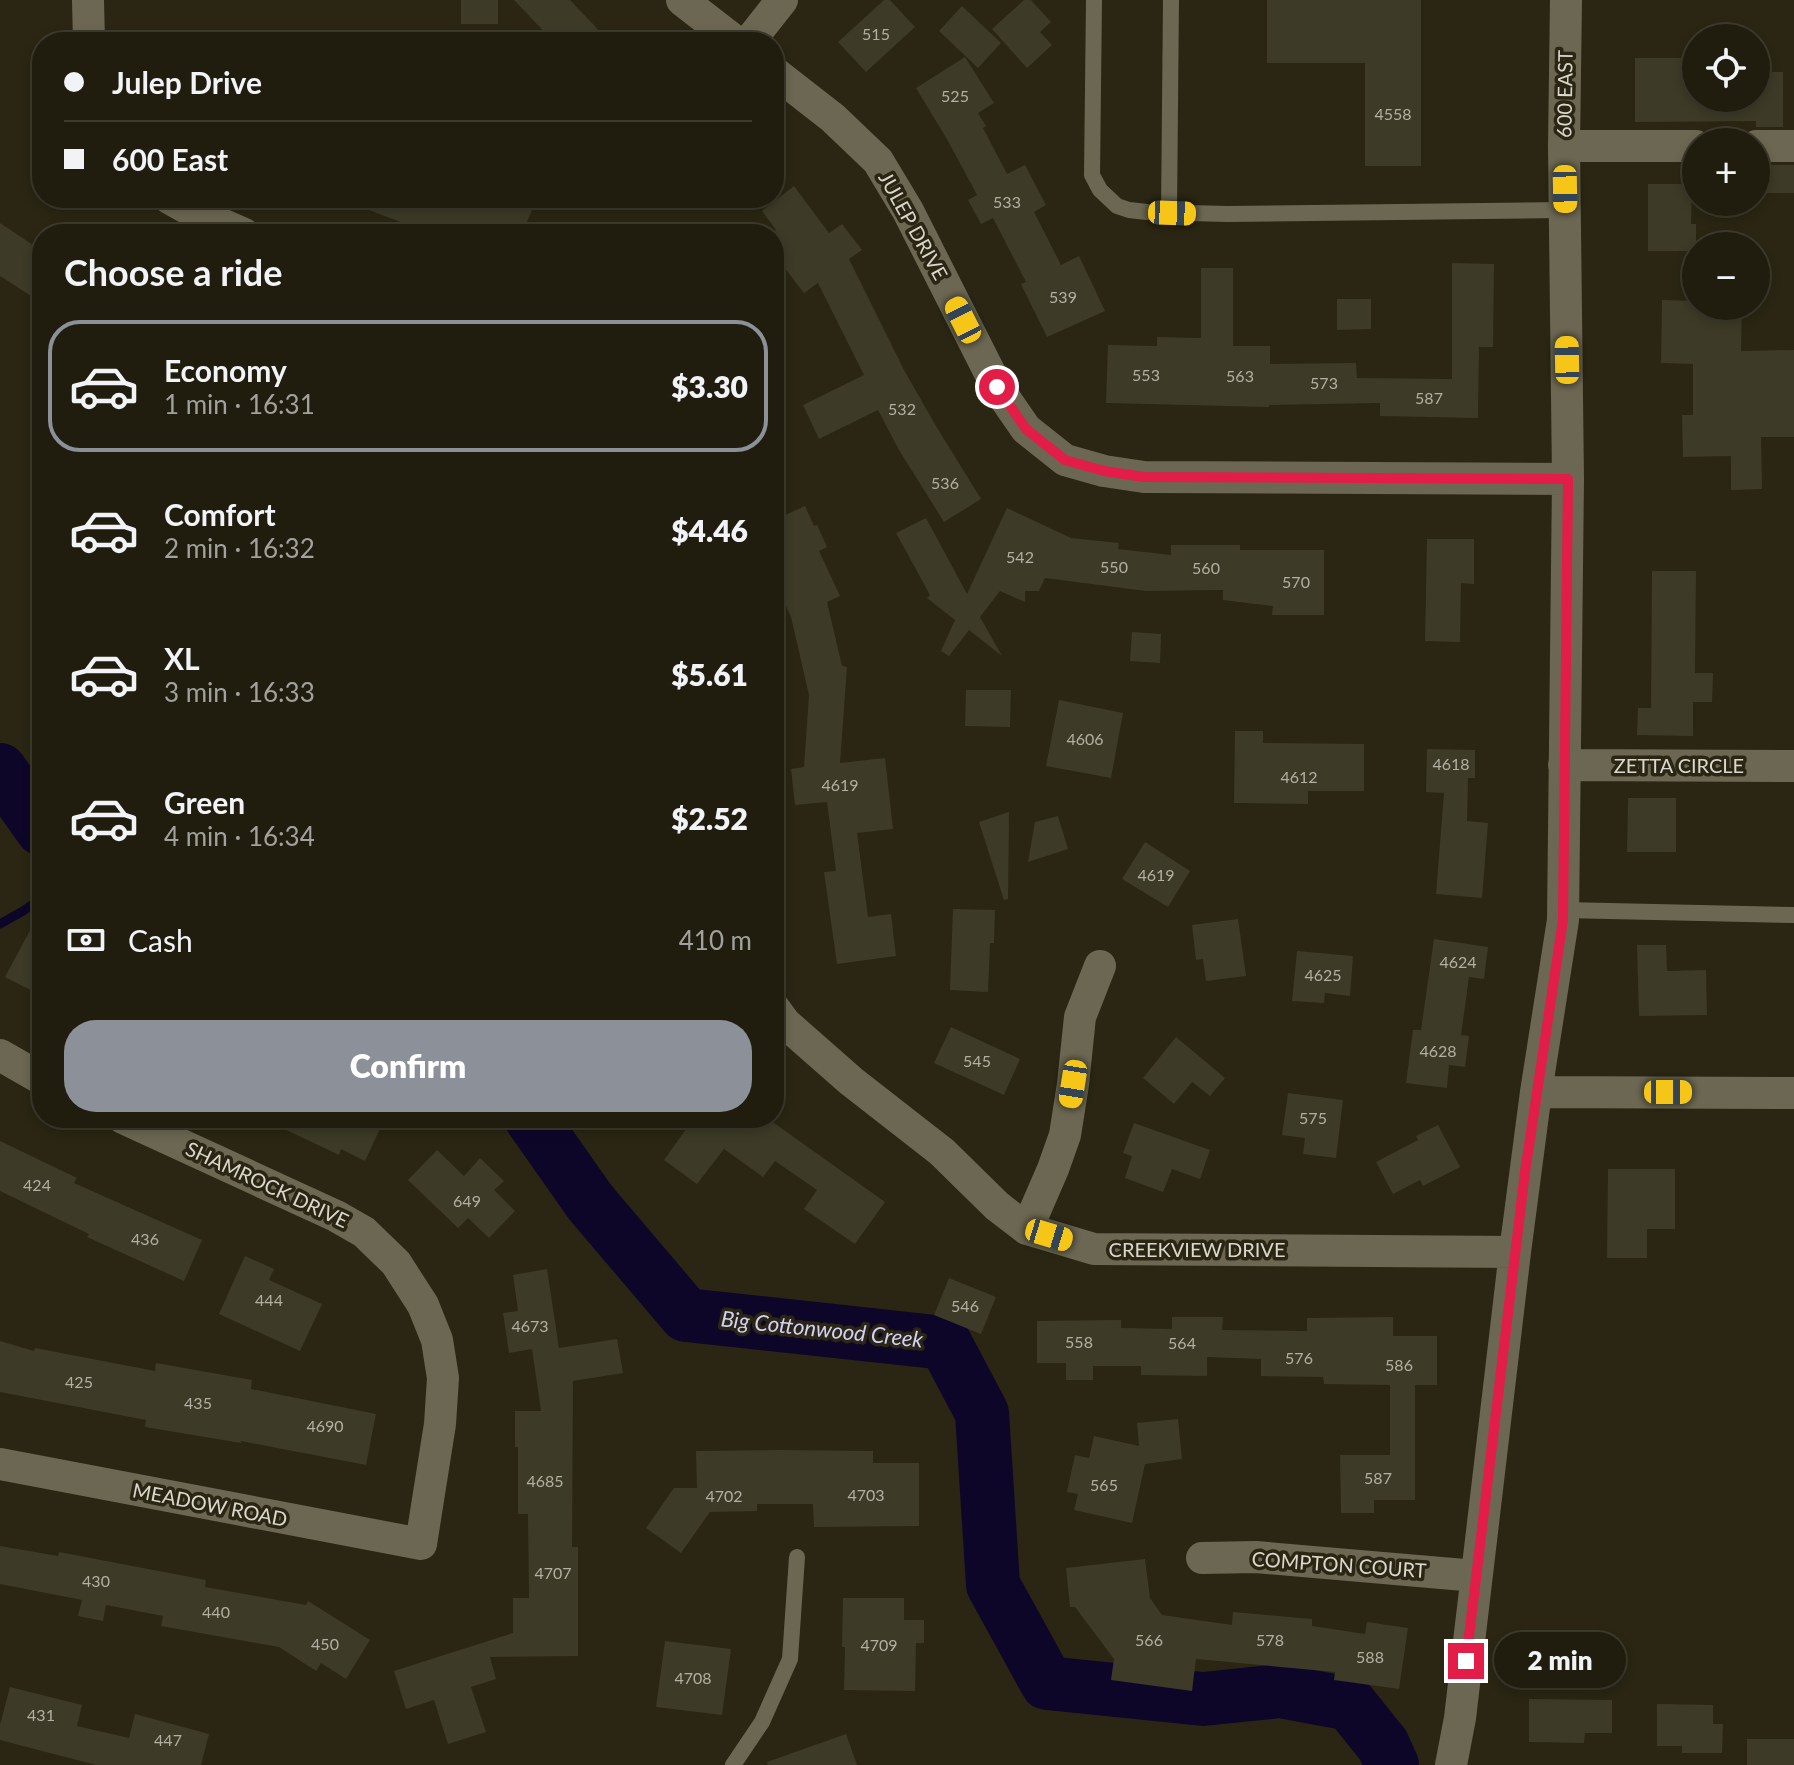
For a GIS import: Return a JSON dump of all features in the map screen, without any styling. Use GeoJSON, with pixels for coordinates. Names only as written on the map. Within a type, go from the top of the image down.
{"type":"FeatureCollection","features":[{"type":"Feature","properties":{"kind":"street"},"geometry":{"type":"LineString","coordinates":[[88,0],[89,32]]}},
{"type":"Feature","properties":{"kind":"street"},"geometry":{"type":"LineString","coordinates":[[682,0],[723,32]]}},
{"type":"Feature","properties":{"kind":"street"},"geometry":{"type":"LineString","coordinates":[[757,32],[782,0]]}},
{"type":"Feature","properties":{"kind":"street","name":"600 EAST"},"geometry":{"type":"LineString","coordinates":[[1451,1765],[1460,1718],[1515,1252],[1563,910],[1568,479],[1564,146],[1566,0]]}},
{"type":"Feature","properties":{"kind":"street","name":"JULEP DRIVE"},"geometry":{"type":"LineString","coordinates":[[784,80],[833,118],[878,161],[908,211],[997,387],[1026,429],[1065,460],[1104,471],[1144,477],[1568,479]]}},
{"type":"Feature","properties":{"kind":"street"},"geometry":{"type":"LineString","coordinates":[[1564,146],[1682,146]]}},
{"type":"Feature","properties":{"kind":"street"},"geometry":{"type":"LineString","coordinates":[[1770,146],[1794,146]]}},
{"type":"Feature","properties":{"kind":"street"},"geometry":{"type":"LineString","coordinates":[[187,208],[221,224]]}},
{"type":"Feature","properties":{"kind":"street","name":"ZETTA CIRCLE"},"geometry":{"type":"LineString","coordinates":[[1564,765],[1794,766]]}},
{"type":"Feature","properties":{"kind":"street"},"geometry":{"type":"LineString","coordinates":[[1027,1229],[1065,1135],[1080,1017],[1100,966]]}},
{"type":"Feature","properties":{"kind":"street","name":"CREEKVIEW DRIVE"},"geometry":{"type":"LineString","coordinates":[[784,1022],[851,1081],[942,1152],[997,1206],[1027,1229],[1094,1249],[1515,1252]]}},
{"type":"Feature","properties":{"kind":"street"},"geometry":{"type":"LineString","coordinates":[[0,1055],[32,1073]]}},
{"type":"Feature","properties":{"kind":"street"},"geometry":{"type":"LineString","coordinates":[[1536,1092],[1794,1093]]}},
{"type":"Feature","properties":{"kind":"street","name":"SHAMROCK DRIVE"},"geometry":{"type":"LineString","coordinates":[[145,1128],[336,1216],[364,1232],[396,1263],[423,1305],[437,1340],[443,1378],[440,1424],[421,1544]]}},
{"type":"Feature","properties":{"kind":"street","name":"MEADOW ROAD"},"geometry":{"type":"LineString","coordinates":[[0,1464],[421,1544]]}},
{"type":"Feature","properties":{"kind":"street","name":"COMPTON COURT"},"geometry":{"type":"LineString","coordinates":[[1202,1558],[1256,1557],[1476,1576]]}},
{"type":"Feature","properties":{"kind":"lane"},"geometry":{"type":"LineString","coordinates":[[1094,0],[1092,175],[1100,190],[1117,206],[1169,213],[1228,214],[1565,210]]}},
{"type":"Feature","properties":{"kind":"lane"},"geometry":{"type":"LineString","coordinates":[[1169,213],[1171,0]]}},
{"type":"Feature","properties":{"kind":"lane"},"geometry":{"type":"LineString","coordinates":[[1563,910],[1794,915]]}},
{"type":"Feature","properties":{"kind":"lane"},"geometry":{"type":"LineString","coordinates":[[733,1765],[762,1722],[790,1659],[797,1557]]}},
{"type":"Feature","properties":{"kind":"building"},"geometry":{"type":"Polygon","coordinates":[[[461,0],[498,0],[498,24],[461,24],[461,0]]]}},
{"type":"Feature","properties":{"kind":"building"},"geometry":{"type":"Polygon","coordinates":[[[514,0],[570,0],[600,32],[544,32],[514,0]]]}},
{"type":"Feature","properties":{"kind":"building"},"geometry":{"type":"Polygon","coordinates":[[[884,0],[890,0],[915,27],[866,72],[838,42],[884,0]]]}},
{"type":"Feature","properties":{"kind":"building"},"geometry":{"type":"Polygon","coordinates":[[[1024,0],[1031,0],[1051,22],[1040,32],[1052,45],[1027,68],[992,29],[1024,0]]]}},
{"type":"Feature","properties":{"kind":"building"},"geometry":{"type":"Polygon","coordinates":[[[1267,0],[1421,0],[1421,166],[1365,166],[1365,63],[1267,63],[1267,0]]]}},
{"type":"Feature","properties":{"kind":"building"},"geometry":{"type":"Polygon","coordinates":[[[962,6],[1001,43],[978,68],[939,31],[962,6]]]}},
{"type":"Feature","properties":{"kind":"building"},"geometry":{"type":"Polygon","coordinates":[[[965,57],[994,103],[978,113],[1007,174],[1025,165],[1046,205],[1034,212],[1061,265],[1079,256],[1105,311],[1047,337],[1021,284],[1026,282],[993,218],[981,224],[968,200],[977,195],[916,88],[965,57]]]}},
{"type":"Feature","properties":{"kind":"building"},"geometry":{"type":"Polygon","coordinates":[[[1635,58],[1682,58],[1682,112],[1770,112],[1770,72],[1783,72],[1783,127],[1756,127],[1756,121],[1635,122],[1635,58]]]}},
{"type":"Feature","properties":{"kind":"building"},"geometry":{"type":"Polygon","coordinates":[[[1770,165],[1794,165],[1794,193],[1770,193],[1770,165]]]}},
{"type":"Feature","properties":{"kind":"building"},"geometry":{"type":"Polygon","coordinates":[[[1648,184],[1682,184],[1682,216],[1691,216],[1691,224],[1696,224],[1696,232],[1682,232],[1682,251],[1648,251],[1648,184]]]}},
{"type":"Feature","properties":{"kind":"building"},"geometry":{"type":"Polygon","coordinates":[[[794,186],[829,233],[842,224],[862,250],[849,259],[904,370],[981,499],[944,522],[878,410],[819,439],[803,405],[864,375],[818,283],[804,293],[784,267],[784,224],[772,224],[762,211],[766,208],[784,208],[784,194],[794,186]]]}},
{"type":"Feature","properties":{"kind":"building"},"geometry":{"type":"Polygon","coordinates":[[[364,208],[533,208],[526,224],[406,224],[364,208]]]}},
{"type":"Feature","properties":{"kind":"building"},"geometry":{"type":"Polygon","coordinates":[[[0,223],[32,244],[32,297],[0,276],[0,223]]]}},
{"type":"Feature","properties":{"kind":"building"},"geometry":{"type":"Polygon","coordinates":[[[1452,263],[1494,264],[1493,347],[1479,347],[1478,418],[1380,416],[1380,403],[1269,407],[1106,403],[1108,345],[1157,346],[1157,337],[1201,338],[1201,268],[1233,268],[1233,346],[1270,346],[1270,364],[1356,363],[1357,378],[1452,379],[1452,263]]]}},
{"type":"Feature","properties":{"kind":"building"},"geometry":{"type":"Polygon","coordinates":[[[1337,299],[1371,299],[1371,329],[1337,330],[1337,299]]]}},
{"type":"Feature","properties":{"kind":"building"},"geometry":{"type":"Polygon","coordinates":[[[1662,300],[1682,301],[1682,320],[1742,320],[1741,351],[1794,350],[1794,437],[1761,437],[1762,489],[1731,490],[1731,456],[1683,457],[1682,415],[1693,415],[1693,364],[1661,363],[1662,300]]]}},
{"type":"Feature","properties":{"kind":"building"},"geometry":{"type":"Polygon","coordinates":[[[805,506],[827,547],[819,551],[840,596],[827,602],[842,666],[847,667],[840,763],[885,758],[893,829],[857,833],[868,917],[891,914],[896,956],[837,964],[824,872],[836,871],[827,802],[795,805],[791,769],[804,767],[809,695],[791,617],[784,602],[784,515],[805,506]]]}},
{"type":"Feature","properties":{"kind":"building"},"geometry":{"type":"Polygon","coordinates":[[[1007,508],[1071,538],[1119,543],[1118,549],[1171,555],[1171,545],[1240,545],[1240,550],[1324,550],[1324,615],[1272,615],[1273,606],[1223,600],[1223,590],[1146,591],[1045,578],[1039,591],[1025,591],[1025,602],[1000,591],[980,617],[1002,656],[969,630],[949,656],[941,651],[955,620],[927,598],[930,595],[896,533],[926,518],[967,594],[1007,508]]]}},
{"type":"Feature","properties":{"kind":"building"},"geometry":{"type":"Polygon","coordinates":[[[1427,539],[1474,539],[1474,584],[1461,583],[1460,642],[1425,641],[1427,539]]]}},
{"type":"Feature","properties":{"kind":"building"},"geometry":{"type":"Polygon","coordinates":[[[1652,571],[1696,571],[1695,673],[1713,673],[1712,702],[1693,702],[1693,736],[1637,735],[1638,708],[1651,708],[1652,571]]]}},
{"type":"Feature","properties":{"kind":"building"},"geometry":{"type":"Polygon","coordinates":[[[1132,632],[1161,634],[1160,663],[1130,661],[1132,632]]]}},
{"type":"Feature","properties":{"kind":"building"},"geometry":{"type":"Polygon","coordinates":[[[966,690],[1011,690],[1010,727],[965,726],[966,690]]]}},
{"type":"Feature","properties":{"kind":"building"},"geometry":{"type":"Polygon","coordinates":[[[1059,700],[1123,713],[1111,778],[1046,766],[1059,700]]]}},
{"type":"Feature","properties":{"kind":"building"},"geometry":{"type":"Polygon","coordinates":[[[1235,731],[1263,731],[1263,743],[1364,744],[1364,791],[1308,791],[1308,804],[1234,803],[1235,731]]]}},
{"type":"Feature","properties":{"kind":"building"},"geometry":{"type":"Polygon","coordinates":[[[1427,749],[1475,750],[1475,778],[1468,778],[1467,821],[1488,823],[1482,898],[1436,894],[1444,793],[1426,792],[1427,749]]]}},
{"type":"Feature","properties":{"kind":"building"},"geometry":{"type":"Polygon","coordinates":[[[1628,798],[1676,798],[1676,852],[1627,852],[1628,798]]]}},
{"type":"Feature","properties":{"kind":"building"},"geometry":{"type":"Polygon","coordinates":[[[1009,812],[1008,899],[1004,900],[979,822],[1009,812]]]}},
{"type":"Feature","properties":{"kind":"building"},"geometry":{"type":"Polygon","coordinates":[[[1058,816],[1068,849],[1028,862],[1035,822],[1058,816]]]}},
{"type":"Feature","properties":{"kind":"building"},"geometry":{"type":"Polygon","coordinates":[[[1145,842],[1190,871],[1168,907],[1122,879],[1145,842]]]}},
{"type":"Feature","properties":{"kind":"building"},"geometry":{"type":"Polygon","coordinates":[[[953,909],[995,910],[988,992],[950,990],[953,909]]]}},
{"type":"Feature","properties":{"kind":"building"},"geometry":{"type":"Polygon","coordinates":[[[1238,919],[1246,976],[1206,981],[1203,959],[1196,960],[1192,925],[1238,919]]]}},
{"type":"Feature","properties":{"kind":"building"},"geometry":{"type":"Polygon","coordinates":[[[32,927],[32,991],[5,977],[32,927]]]}},
{"type":"Feature","properties":{"kind":"building"},"geometry":{"type":"Polygon","coordinates":[[[1434,939],[1488,947],[1484,979],[1469,977],[1461,1035],[1469,1036],[1465,1067],[1449,1065],[1447,1088],[1406,1083],[1413,1030],[1421,1030],[1434,939]]]}},
{"type":"Feature","properties":{"kind":"building"},"geometry":{"type":"Polygon","coordinates":[[[1637,945],[1666,945],[1667,971],[1706,970],[1707,1015],[1639,1016],[1637,945]]]}},
{"type":"Feature","properties":{"kind":"building"},"geometry":{"type":"Polygon","coordinates":[[[1297,951],[1353,956],[1350,996],[1325,993],[1324,1003],[1292,1001],[1297,951]]]}},
{"type":"Feature","properties":{"kind":"building"},"geometry":{"type":"Polygon","coordinates":[[[951,1027],[1020,1059],[1004,1095],[934,1063],[951,1027]]]}},
{"type":"Feature","properties":{"kind":"building"},"geometry":{"type":"Polygon","coordinates":[[[1176,1037],[1225,1078],[1210,1096],[1192,1082],[1174,1104],[1143,1078],[1176,1037]]]}},
{"type":"Feature","properties":{"kind":"building"},"geometry":{"type":"Polygon","coordinates":[[[1288,1093],[1343,1100],[1336,1158],[1303,1154],[1305,1138],[1282,1135],[1288,1093]]]}},
{"type":"Feature","properties":{"kind":"building"},"geometry":{"type":"Polygon","coordinates":[[[1134,1123],[1210,1150],[1200,1179],[1172,1169],[1163,1192],[1125,1178],[1132,1156],[1123,1153],[1134,1123]]]}},
{"type":"Feature","properties":{"kind":"building"},"geometry":{"type":"Polygon","coordinates":[[[1438,1125],[1460,1167],[1423,1186],[1420,1180],[1393,1194],[1376,1162],[1418,1140],[1416,1136],[1438,1125]]]}},
{"type":"Feature","properties":{"kind":"building"},"geometry":{"type":"Polygon","coordinates":[[[282,1128],[380,1128],[365,1161],[341,1149],[339,1155],[282,1128]]]}},
{"type":"Feature","properties":{"kind":"building"},"geometry":{"type":"Polygon","coordinates":[[[687,1128],[781,1128],[885,1202],[855,1244],[804,1209],[817,1190],[775,1161],[763,1177],[724,1149],[697,1184],[664,1160],[687,1128]]]}},
{"type":"Feature","properties":{"kind":"building"},"geometry":{"type":"Polygon","coordinates":[[[0,1141],[77,1178],[74,1183],[202,1240],[184,1281],[87,1237],[89,1234],[0,1191],[0,1141]]]}},
{"type":"Feature","properties":{"kind":"building"},"geometry":{"type":"Polygon","coordinates":[[[437,1150],[464,1176],[480,1158],[504,1181],[494,1190],[515,1211],[489,1238],[468,1218],[458,1228],[408,1180],[437,1150]]]}},
{"type":"Feature","properties":{"kind":"building"},"geometry":{"type":"Polygon","coordinates":[[[1608,1169],[1675,1169],[1675,1229],[1647,1229],[1647,1258],[1607,1258],[1608,1169]]]}},
{"type":"Feature","properties":{"kind":"building"},"geometry":{"type":"Polygon","coordinates":[[[245,1256],[274,1269],[269,1280],[322,1304],[300,1351],[219,1314],[245,1256]]]}},
{"type":"Feature","properties":{"kind":"building"},"geometry":{"type":"Polygon","coordinates":[[[547,1269],[559,1348],[617,1339],[623,1373],[573,1381],[572,1547],[578,1547],[578,1656],[490,1657],[496,1679],[471,1687],[486,1732],[448,1744],[434,1700],[406,1709],[394,1671],[513,1633],[513,1598],[529,1598],[528,1514],[518,1514],[515,1411],[541,1411],[532,1349],[509,1353],[503,1313],[518,1311],[513,1275],[547,1269]]]}},
{"type":"Feature","properties":{"kind":"building"},"geometry":{"type":"Polygon","coordinates":[[[949,1278],[996,1297],[981,1334],[934,1315],[949,1278]]]}},
{"type":"Feature","properties":{"kind":"building"},"geometry":{"type":"Polygon","coordinates":[[[1172,1317],[1223,1317],[1222,1330],[1307,1331],[1307,1318],[1393,1317],[1393,1336],[1437,1336],[1437,1385],[1415,1385],[1415,1500],[1374,1500],[1374,1513],[1341,1513],[1340,1455],[1390,1455],[1390,1385],[1324,1384],[1323,1377],[1261,1376],[1261,1359],[1207,1357],[1207,1376],[1141,1375],[1141,1366],[1093,1366],[1093,1380],[1066,1380],[1066,1363],[1037,1363],[1037,1321],[1121,1320],[1121,1328],[1172,1329],[1172,1317]]]}},
{"type":"Feature","properties":{"kind":"building"},"geometry":{"type":"Polygon","coordinates":[[[0,1341],[34,1351],[35,1348],[155,1371],[156,1363],[252,1380],[251,1389],[376,1414],[366,1465],[241,1441],[145,1427],[146,1420],[0,1392],[0,1341]]]}},
{"type":"Feature","properties":{"kind":"building"},"geometry":{"type":"Polygon","coordinates":[[[1178,1419],[1182,1459],[1145,1464],[1132,1523],[1074,1510],[1078,1494],[1067,1492],[1075,1455],[1089,1458],[1094,1436],[1139,1446],[1137,1423],[1178,1419]]]}},
{"type":"Feature","properties":{"kind":"building"},"geometry":{"type":"Polygon","coordinates":[[[696,1451],[873,1451],[873,1463],[919,1463],[919,1526],[814,1527],[813,1504],[757,1504],[757,1511],[710,1512],[681,1553],[646,1528],[674,1488],[697,1488],[696,1451]]]}},
{"type":"Feature","properties":{"kind":"building"},"geometry":{"type":"Polygon","coordinates":[[[0,1546],[58,1556],[59,1552],[206,1580],[205,1587],[306,1605],[308,1601],[370,1640],[346,1679],[321,1663],[316,1671],[279,1647],[161,1626],[163,1616],[106,1605],[103,1621],[78,1616],[82,1600],[0,1584],[0,1546]]]}},
{"type":"Feature","properties":{"kind":"building"},"geometry":{"type":"Polygon","coordinates":[[[1145,1559],[1150,1598],[1162,1615],[1232,1625],[1233,1612],[1312,1619],[1312,1626],[1365,1634],[1367,1622],[1408,1628],[1399,1689],[1334,1680],[1335,1672],[1196,1659],[1192,1691],[1111,1680],[1114,1659],[1075,1607],[1070,1607],[1066,1568],[1145,1559]]]}},
{"type":"Feature","properties":{"kind":"building"},"geometry":{"type":"Polygon","coordinates":[[[843,1598],[904,1598],[904,1620],[924,1620],[924,1643],[916,1643],[915,1691],[844,1690],[843,1598]]]}},
{"type":"Feature","properties":{"kind":"building"},"geometry":{"type":"Polygon","coordinates":[[[665,1641],[731,1649],[722,1715],[656,1707],[665,1641]]]}},
{"type":"Feature","properties":{"kind":"building"},"geometry":{"type":"Polygon","coordinates":[[[10,1687],[82,1705],[77,1726],[129,1738],[135,1714],[209,1734],[201,1765],[96,1765],[0,1740],[0,1725],[10,1687]]]}},
{"type":"Feature","properties":{"kind":"building"},"geometry":{"type":"Polygon","coordinates":[[[1529,1699],[1612,1700],[1612,1733],[1585,1733],[1584,1743],[1529,1742],[1529,1699]]]}},
{"type":"Feature","properties":{"kind":"building"},"geometry":{"type":"Polygon","coordinates":[[[1657,1704],[1713,1705],[1713,1724],[1723,1724],[1722,1753],[1682,1753],[1682,1746],[1657,1746],[1657,1704]]]}},
{"type":"Feature","properties":{"kind":"building"},"geometry":{"type":"Polygon","coordinates":[[[846,1734],[857,1765],[768,1765],[767,1762],[846,1734]]]}},
{"type":"Feature","properties":{"kind":"building"},"geometry":{"type":"Polygon","coordinates":[[[1747,1739],[1794,1739],[1794,1765],[1747,1765],[1747,1739]]]}},
{"type":"Feature","properties":{"kind":"waterway","name":"Big Cottonwood Creek"},"geometry":{"type":"LineString","coordinates":[[0,770],[32,815]]}},
{"type":"Feature","properties":{"kind":"waterway"},"geometry":{"type":"LineString","coordinates":[[0,924],[32,905]]}},
{"type":"Feature","properties":{"kind":"waterway","name":"Big Cottonwood Creek"},"geometry":{"type":"LineString","coordinates":[[538,1128],[590,1202],[686,1315],[945,1343],[982,1413],[993,1585],[1047,1683],[1203,1699],[1280,1691],[1350,1704],[1383,1745],[1392,1765]]}},
{"type":"Feature","properties":{"kind":"route"},"geometry":{"type":"LineString","coordinates":[[997,387],[1026,429],[1065,460],[1104,471],[1144,477],[1568,479],[1563,920],[1525,1172],[1466,1661]]}}]}
